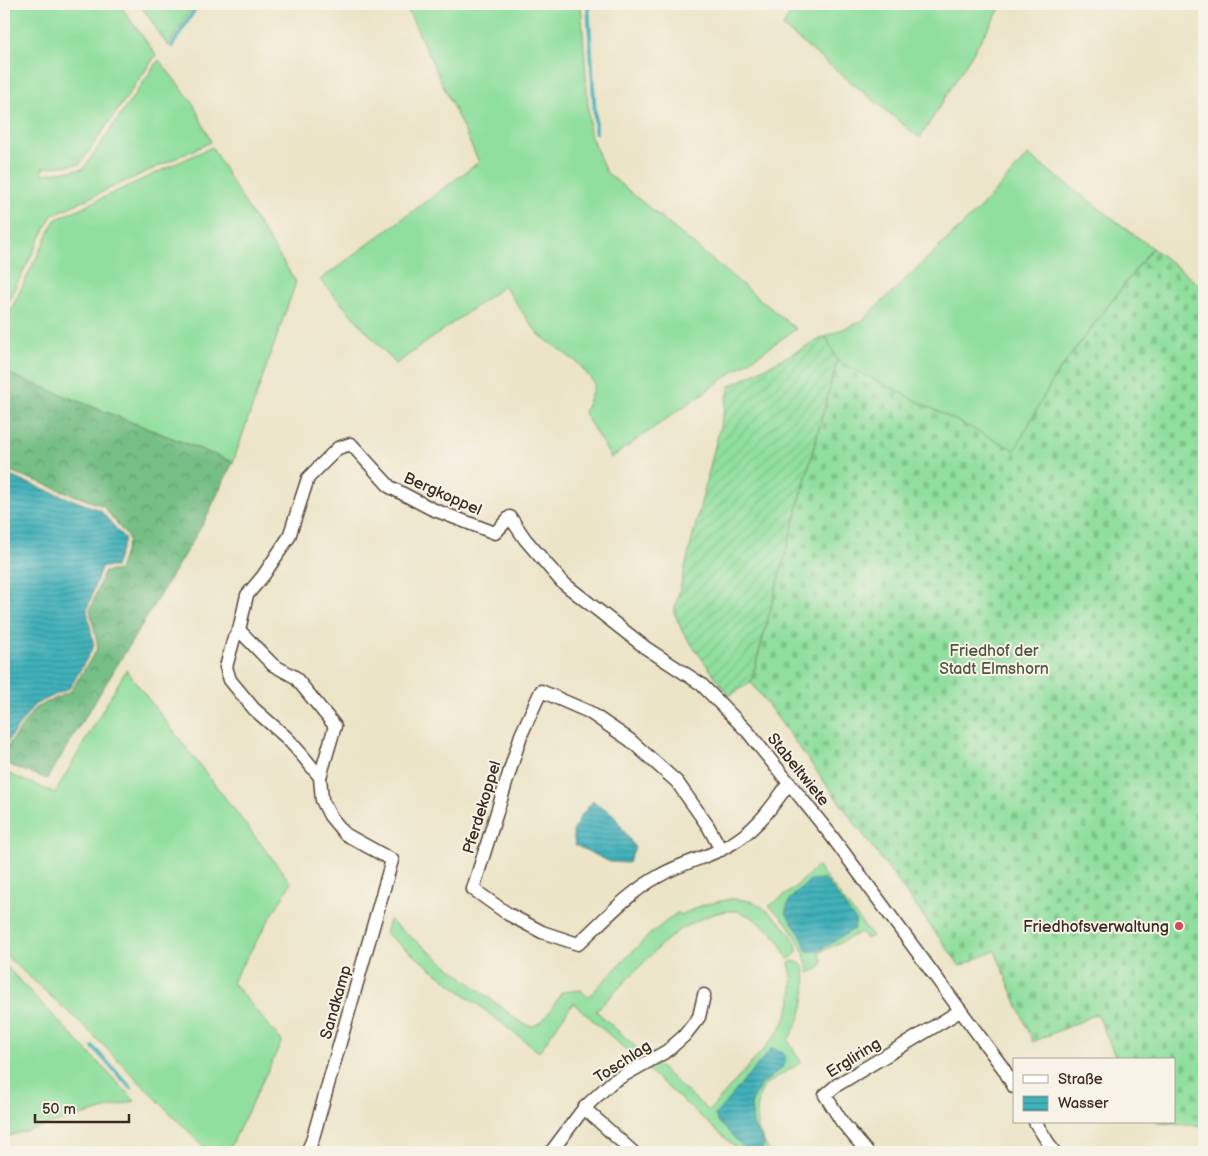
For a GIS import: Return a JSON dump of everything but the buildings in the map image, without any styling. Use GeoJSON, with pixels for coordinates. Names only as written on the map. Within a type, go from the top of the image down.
{"type":"FeatureCollection","features":[{"type":"Feature","properties":{"kind":"street","name":"Bergkoppel"},"geometry":{"type":"LineString","coordinates":[[320,777],[287,738],[254,709],[230,680],[226,667],[234,638],[239,630],[248,595],[289,537],[308,478],[338,448],[351,444],[390,487],[432,509],[495,533],[510,517]]}},
{"type":"Feature","properties":{"kind":"street","name":"Stabeltwiete"},"geometry":{"type":"LineString","coordinates":[[510,517],[524,539],[562,582],[646,648],[701,684],[748,732],[830,834],[1003,1068],[1013,1085]]}},
{"type":"Feature","properties":{"kind":"street"},"geometry":{"type":"LineString","coordinates":[[239,630],[273,665],[295,677],[335,726],[320,777]]}},
{"type":"Feature","properties":{"kind":"street","name":"Pferdekoppel"},"geometry":{"type":"LineString","coordinates":[[721,850],[708,826],[677,782],[630,740],[589,712],[541,692],[521,735],[472,890],[508,914],[542,932],[578,944],[639,889],[659,876],[721,850],[739,840],[758,825],[789,783]]}},
{"type":"Feature","properties":{"kind":"street","name":"Sandkamp"},"geometry":{"type":"LineString","coordinates":[[307,1152],[312,1141],[338,1052],[392,860],[345,834],[330,816],[322,800],[320,777]]}},
{"type":"Feature","properties":{"kind":"street","name":"Toschlag"},"geometry":{"type":"LineString","coordinates":[[551,1152],[584,1108],[612,1082],[667,1051],[684,1036],[699,1017],[704,996]]}},
{"type":"Feature","properties":{"kind":"street","name":"Ergliring"},"geometry":{"type":"LineString","coordinates":[[867,1152],[842,1122],[825,1095],[837,1084],[960,1011]]}},
{"type":"Feature","properties":{"kind":"street"},"geometry":{"type":"LineString","coordinates":[[584,1108],[633,1152]]}},
{"type":"Feature","properties":{"kind":"street"},"geometry":{"type":"LineString","coordinates":[[1037,1124],[1054,1152]]}},
{"type":"Feature","properties":{"kind":"green space"},"geometry":{"type":"Polygon","coordinates":[[[4,4],[119,4],[156,55],[80,164],[42,168],[43,174],[83,169],[159,60],[193,103],[211,142],[52,215],[6,305],[4,304],[4,4]]]}},
{"type":"Feature","properties":{"kind":"green space"},"geometry":{"type":"Polygon","coordinates":[[[140,4],[194,4],[168,46],[140,4]]]}},
{"type":"Feature","properties":{"kind":"green space"},"geometry":{"type":"Polygon","coordinates":[[[405,4],[581,4],[590,134],[606,172],[796,329],[611,458],[584,413],[595,384],[578,363],[538,334],[504,286],[396,364],[320,280],[479,162],[405,4]]]}},
{"type":"Feature","properties":{"kind":"green space"},"geometry":{"type":"Polygon","coordinates":[[[795,4],[1003,4],[920,138],[783,27],[795,4]]]}},
{"type":"Feature","properties":{"kind":"green space"},"geometry":{"type":"Polygon","coordinates":[[[212,147],[234,186],[296,282],[233,462],[4,372],[4,324],[55,220],[212,147]]]}},
{"type":"Feature","properties":{"kind":"green space"},"geometry":{"type":"Polygon","coordinates":[[[1028,155],[1152,248],[1055,376],[1015,451],[837,361],[826,336],[862,321],[982,206],[1028,155]]]}},
{"type":"Feature","properties":{"kind":"green space","name":"Friedhof der Stadt Elmshorn"},"geometry":{"type":"Polygon","coordinates":[[[1152,248],[1204,288],[1204,1126],[1172,1124],[1176,1124],[1176,1058],[1116,1058],[1097,1014],[1033,1042],[995,951],[960,966],[751,682],[837,361],[1015,450],[1055,376],[1152,248]]]}},
{"type":"Feature","properties":{"kind":"green space"},"geometry":{"type":"Polygon","coordinates":[[[826,336],[837,361],[751,682],[729,696],[682,631],[674,612],[730,386],[826,336]]]}},
{"type":"Feature","properties":{"kind":"green space"},"geometry":{"type":"Polygon","coordinates":[[[4,372],[233,462],[204,522],[47,779],[4,763],[4,751],[35,708],[71,691],[98,647],[90,610],[104,572],[119,570],[129,539],[103,506],[4,469],[4,372]]]}},
{"type":"Feature","properties":{"kind":"green space"},"geometry":{"type":"Polygon","coordinates":[[[126,670],[291,883],[232,982],[282,1041],[228,1152],[209,1152],[84,1026],[4,954],[4,772],[55,793],[126,670]]]}},
{"type":"Feature","properties":{"kind":"green space"},"geometry":{"type":"Polygon","coordinates":[[[817,866],[872,936],[866,939],[861,932],[819,953],[823,961],[819,969],[809,973],[800,944],[784,920],[769,906],[794,888],[817,866]]]}},
{"type":"Feature","properties":{"kind":"green space"},"geometry":{"type":"Polygon","coordinates":[[[730,899],[753,902],[766,910],[788,931],[797,945],[797,951],[794,956],[788,959],[779,941],[771,932],[753,918],[738,911],[727,911],[702,918],[678,931],[661,945],[596,1011],[647,1057],[639,1061],[573,1003],[539,1052],[385,933],[389,920],[523,1024],[534,1026],[544,1019],[562,992],[581,990],[588,997],[649,935],[678,912],[680,915],[703,905],[730,899]]]}},
{"type":"Feature","properties":{"kind":"green space"},"geometry":{"type":"Polygon","coordinates":[[[793,961],[798,962],[804,968],[806,981],[801,1014],[788,1040],[801,1062],[764,1086],[760,1094],[757,1112],[758,1129],[769,1152],[761,1152],[764,1143],[753,1126],[751,1105],[760,1086],[784,1066],[772,1048],[733,1136],[748,1152],[741,1152],[647,1069],[656,1064],[709,1111],[782,1026],[791,1000],[792,982],[789,963],[793,961]]]}},
{"type":"Feature","properties":{"kind":"green space"},"geometry":{"type":"Polygon","coordinates":[[[4,964],[135,1101],[4,1137],[4,964]]]}},
{"type":"Feature","properties":{"kind":"water"},"geometry":{"type":"Polygon","coordinates":[[[4,474],[100,510],[125,539],[115,567],[101,567],[87,610],[94,646],[70,688],[34,705],[4,746],[4,474]]]}},
{"type":"Feature","properties":{"kind":"water"},"geometry":{"type":"Polygon","coordinates":[[[593,801],[613,814],[635,848],[628,863],[610,862],[575,845],[573,832],[580,817],[593,801]]]}},
{"type":"Feature","properties":{"kind":"water"},"geometry":{"type":"Polygon","coordinates":[[[825,879],[856,921],[854,929],[819,951],[807,951],[802,937],[785,912],[790,899],[810,880],[825,879]]]}},
{"type":"Feature","properties":{"kind":"water"},"geometry":{"type":"Polygon","coordinates":[[[772,1048],[786,1056],[784,1066],[760,1086],[751,1104],[753,1126],[764,1144],[761,1152],[748,1152],[717,1120],[715,1115],[772,1048]]]}},
{"type":"Feature","properties":{"kind":"waterway"},"geometry":{"type":"LineString","coordinates":[[172,46],[198,4]]}},
{"type":"Feature","properties":{"kind":"waterway"},"geometry":{"type":"LineString","coordinates":[[588,4],[596,133]]}},
{"type":"Feature","properties":{"kind":"waterway"},"geometry":{"type":"LineString","coordinates":[[93,1047],[131,1088]]}},
{"type":"Feature","properties":{"kind":"place","name":"Friedhofsverwaltung"},"geometry":{"type":"Point","coordinates":[1179,926]}}]}
